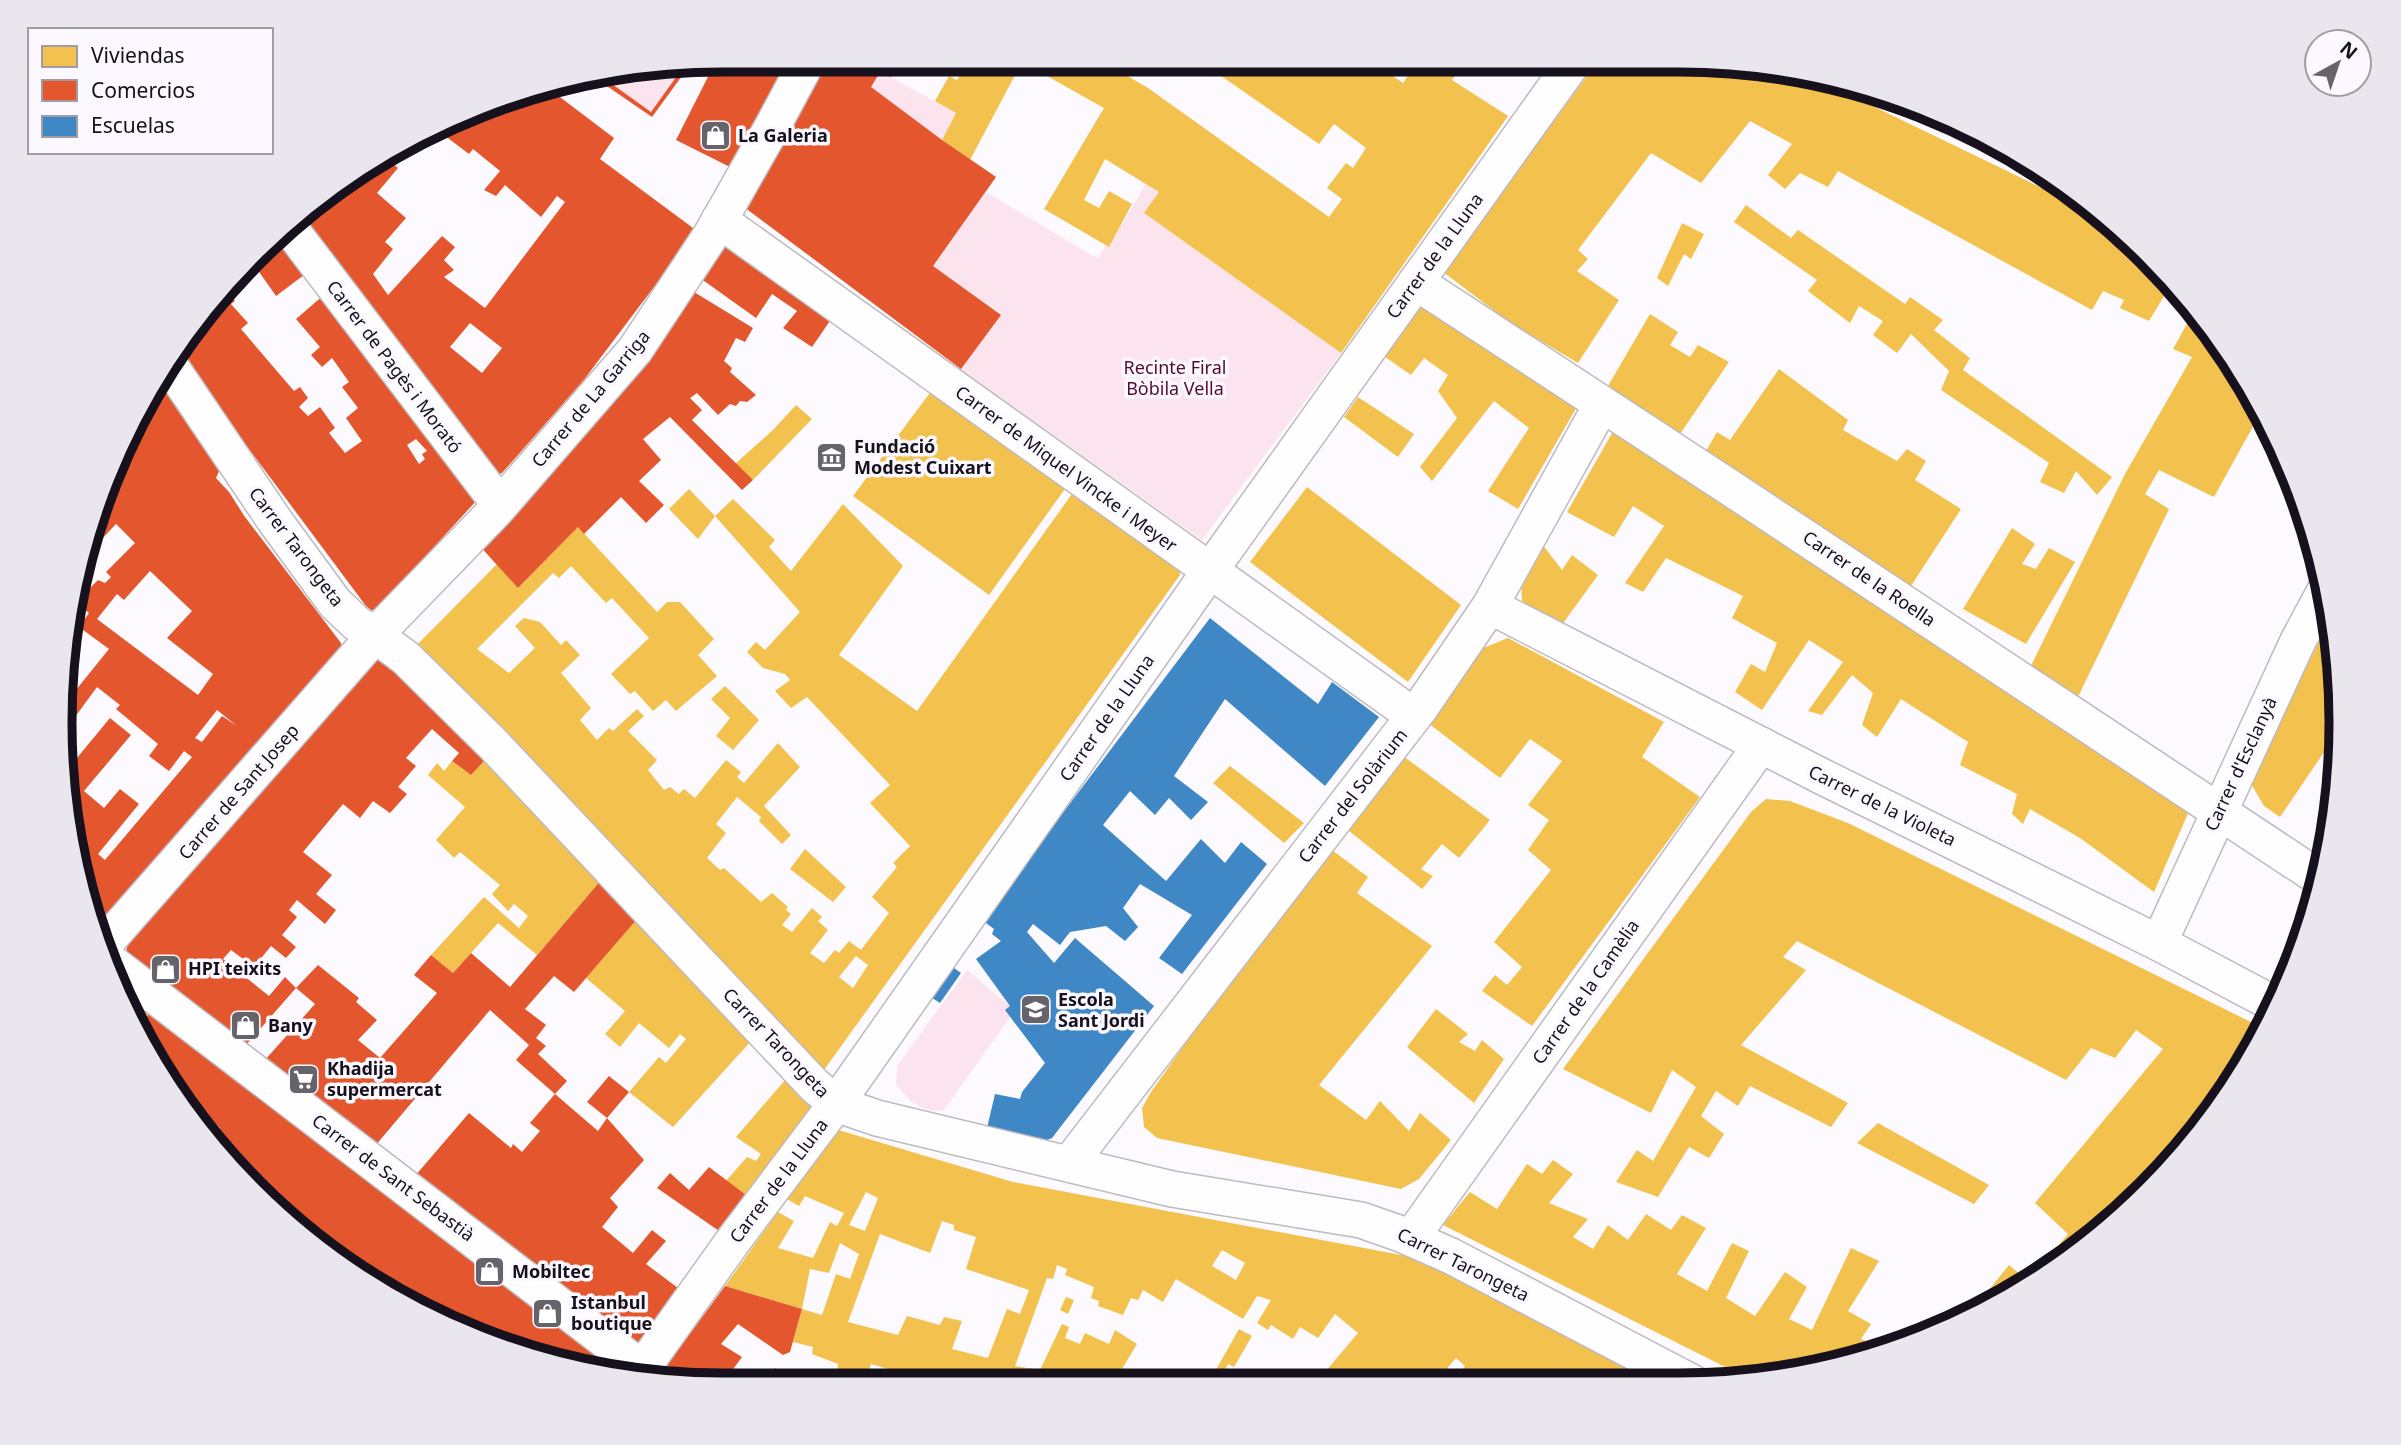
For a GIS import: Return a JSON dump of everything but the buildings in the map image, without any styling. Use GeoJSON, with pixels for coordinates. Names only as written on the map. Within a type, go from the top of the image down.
{"type":"FeatureCollection","features":[{"type":"Feature","properties":{"kind":"street","name":"Carrer de La Garriga"},"geometry":{"type":"LineString","coordinates":[[375,635],[500,505],[635,351],[719,220],[800,72]]}},
{"type":"Feature","properties":{"kind":"street","name":"Carrer de la Lluna"},"geometry":{"type":"LineString","coordinates":[[646,1369],[649,1359],[836,1104],[1209,572],[1566,72]]}},
{"type":"Feature","properties":{"kind":"street","name":"Carrer de Miquel Vincke i Meyer"},"geometry":{"type":"LineString","coordinates":[[719,220],[1414,716]]}},
{"type":"Feature","properties":{"kind":"street","name":"Carrer de Pagès i Morató"},"geometry":{"type":"LineString","coordinates":[[293,233],[500,505]]}},
{"type":"Feature","properties":{"kind":"street","name":"Carrer de la Roella"},"geometry":{"type":"LineString","coordinates":[[1416,282],[2311,873]]}},
{"type":"Feature","properties":{"kind":"street","name":"Carrer Tarongeta"},"geometry":{"type":"LineString","coordinates":[[174,372],[275,521],[335,603],[356,623],[406,658],[493,744],[814,1085],[836,1104],[877,1118],[1172,1189],[1361,1220],[1411,1238],[1463,1262],[1674,1373]]}},
{"type":"Feature","properties":{"kind":"street","name":"Carrer del Solàrium"},"geometry":{"type":"LineString","coordinates":[[1069,1164],[1414,716],[1490,606],[1602,404]]}},
{"type":"Feature","properties":{"kind":"street","name":"Carrer d'Esclanyà"},"geometry":{"type":"LineString","coordinates":[[2159,943],[2298,641],[2318,603]]}},
{"type":"Feature","properties":{"kind":"street","name":"Carrer de la Violeta"},"geometry":{"type":"LineString","coordinates":[[1490,606],[1761,745],[2159,943],[2267,1000]]}},
{"type":"Feature","properties":{"kind":"street","name":"Carrer de Sant Josep"},"geometry":{"type":"LineString","coordinates":[[109,940],[375,635]]}},
{"type":"Feature","properties":{"kind":"street","name":"Carrer de la Camèlia"},"geometry":{"type":"LineString","coordinates":[[1411,1238],[1761,745]]}},
{"type":"Feature","properties":{"kind":"street"},"geometry":{"type":"LineString","coordinates":[[2271,991],[2177,938],[2223,832],[2308,888]]}},
{"type":"Feature","properties":{"kind":"street","name":"Carrer de Sant Sebastià"},"geometry":{"type":"LineString","coordinates":[[120,969],[636,1368]]}},
{"type":"Feature","properties":{"kind":"green space","name":"Recinte Firal Bòbila Vella"},"geometry":{"type":"Polygon","coordinates":[[[813,72],[881,72],[956,113],[942,140],[996,177],[986,192],[1098,259],[1106,245],[1109,247],[1146,183],[1159,192],[1145,214],[1341,353],[1202,540],[961,369],[744,207],[813,72]]]}},
{"type":"Feature","properties":{"kind":"green space"},"geometry":{"type":"Polygon","coordinates":[[[679,73],[651,112],[608,82],[679,73]]]}},
{"type":"Feature","properties":{"kind":"green space"},"geometry":{"type":"Polygon","coordinates":[[[967,970],[1010,1006],[1005,1010],[1010,1017],[944,1110],[922,1108],[896,1084],[897,1066],[967,970]]]}},
{"type":"Feature","properties":{"kind":"place","name":"La Galeria"},"geometry":{"type":"Point","coordinates":[715,136]}},
{"type":"Feature","properties":{"kind":"place","name":"Fundació Modest Cuixart"},"geometry":{"type":"Point","coordinates":[831,457]}},
{"type":"Feature","properties":{"kind":"place","name":"HPI teixits"},"geometry":{"type":"Point","coordinates":[165,969]}},
{"type":"Feature","properties":{"kind":"place","name":"Escola Sant Jordi"},"geometry":{"type":"Point","coordinates":[1035,1010]}},
{"type":"Feature","properties":{"kind":"place","name":"Bany"},"geometry":{"type":"Point","coordinates":[245,1026]}},
{"type":"Feature","properties":{"kind":"place","name":"Khadija supermercat"},"geometry":{"type":"Point","coordinates":[304,1079]}},
{"type":"Feature","properties":{"kind":"place","name":"Mobiltec"},"geometry":{"type":"Point","coordinates":[489,1272]}},
{"type":"Feature","properties":{"kind":"place","name":"Istanbul boutique"},"geometry":{"type":"Point","coordinates":[548,1313]}}]}
